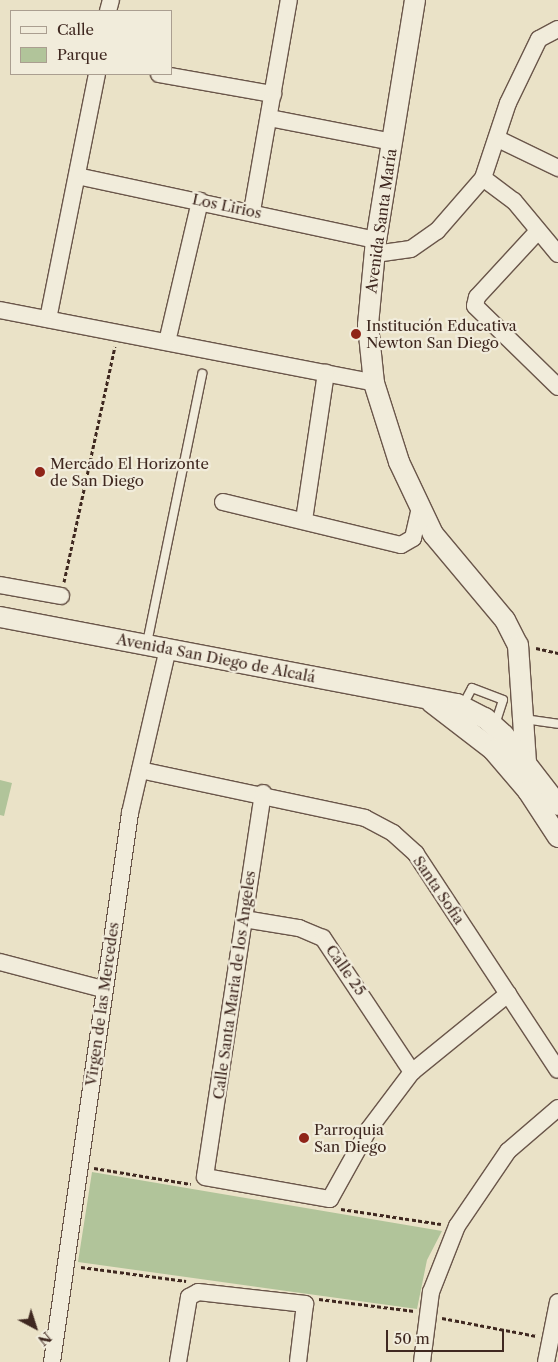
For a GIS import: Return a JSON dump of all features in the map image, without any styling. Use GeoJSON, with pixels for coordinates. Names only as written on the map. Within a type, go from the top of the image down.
{"type":"FeatureCollection","features":[{"type":"Feature","properties":{"kind":"street"},"geometry":{"type":"LineString","coordinates":[[252,211],[289,0]]}},
{"type":"Feature","properties":{"kind":"street","name":"Avenida Santa María"},"geometry":{"type":"LineString","coordinates":[[412,1],[375,247],[368,325],[374,383],[399,462],[433,534],[505,620],[518,645],[516,707],[526,760],[528,791]]}},
{"type":"Feature","properties":{"kind":"street"},"geometry":{"type":"LineString","coordinates":[[375,247],[410,249],[437,232],[483,178],[498,139],[508,103],[540,39],[558,29]]}},
{"type":"Feature","properties":{"kind":"street"},"geometry":{"type":"LineString","coordinates":[[48,319],[97,75]]}},
{"type":"Feature","properties":{"kind":"street"},"geometry":{"type":"LineString","coordinates":[[165,75],[273,94]]}},
{"type":"Feature","properties":{"kind":"street"},"geometry":{"type":"LineString","coordinates":[[269,118],[392,142]]}},
{"type":"Feature","properties":{"kind":"street"},"geometry":{"type":"LineString","coordinates":[[498,139],[558,168]]}},
{"type":"Feature","properties":{"kind":"street","name":"Los Lirios"},"geometry":{"type":"LineString","coordinates":[[77,176],[252,211],[375,247]]}},
{"type":"Feature","properties":{"kind":"street"},"geometry":{"type":"LineString","coordinates":[[483,178],[514,201],[558,254]]}},
{"type":"Feature","properties":{"kind":"street"},"geometry":{"type":"LineString","coordinates":[[167,342],[200,201]]}},
{"type":"Feature","properties":{"kind":"street"},"geometry":{"type":"LineString","coordinates":[[538,231],[477,297],[475,306],[558,387]]}},
{"type":"Feature","properties":{"kind":"street"},"geometry":{"type":"LineString","coordinates":[[0,310],[374,383]]}},
{"type":"Feature","properties":{"kind":"street"},"geometry":{"type":"LineString","coordinates":[[304,520],[326,374]]}},
{"type":"Feature","properties":{"kind":"street"},"geometry":{"type":"LineString","coordinates":[[223,502],[304,520],[401,546],[413,538],[420,507]]}},
{"type":"Feature","properties":{"kind":"street"},"geometry":{"type":"LineString","coordinates":[[0,585],[61,596]]}},
{"type":"Feature","properties":{"kind":"street","name":"Avenida San Diego de Alcalá"},"geometry":{"type":"LineString","coordinates":[[0,617],[462,707],[494,726],[526,760],[558,805]]}},
{"type":"Feature","properties":{"kind":"street","name":"Virgen de las Mercedes"},"geometry":{"type":"LineString","coordinates":[[52,1362],[82,1166],[103,989],[140,770],[168,650]]}},
{"type":"Feature","properties":{"kind":"street","name":"Avenida San Diego de Alcalá"},"geometry":{"type":"LineString","coordinates":[[431,702],[493,750],[528,791],[558,838]]}},
{"type":"Feature","properties":{"kind":"street","name":"Santa Sofia"},"geometry":{"type":"LineString","coordinates":[[140,770],[263,793],[365,818],[393,833],[416,854],[558,1070]]}},
{"type":"Feature","properties":{"kind":"street","name":"Calle Santa Maria de los Angeles"},"geometry":{"type":"LineString","coordinates":[[205,1177],[263,793]]}},
{"type":"Feature","properties":{"kind":"street","name":"Calle 25"},"geometry":{"type":"LineString","coordinates":[[244,919],[299,928],[323,938],[412,1072]]}},
{"type":"Feature","properties":{"kind":"street"},"geometry":{"type":"LineString","coordinates":[[0,962],[103,989]]}},
{"type":"Feature","properties":{"kind":"street"},"geometry":{"type":"LineString","coordinates":[[205,1177],[330,1199],[369,1129],[412,1072],[508,994]]}},
{"type":"Feature","properties":{"kind":"street"},"geometry":{"type":"LineString","coordinates":[[422,1362],[431,1292],[457,1226],[508,1151],[558,1108]]}},
{"type":"Feature","properties":{"kind":"street"},"geometry":{"type":"LineString","coordinates":[[178,1362],[188,1297],[198,1292],[306,1304],[298,1362]]}},
{"type":"Feature","properties":{"kind":"street"},"geometry":{"type":"LineString","coordinates":[[546,1362],[558,1302]]}},
{"type":"Feature","properties":{"kind":"lane"},"geometry":{"type":"LineString","coordinates":[[146,645],[202,374]]}},
{"type":"Feature","properties":{"kind":"lane"},"geometry":{"type":"LineString","coordinates":[[462,707],[472,688],[558,724]]}},
{"type":"Feature","properties":{"kind":"lane"},"geometry":{"type":"LineString","coordinates":[[494,726],[516,707]]}},
{"type":"Feature","properties":{"kind":"path"},"geometry":{"type":"LineString","coordinates":[[61,596],[118,333]]}},
{"type":"Feature","properties":{"kind":"path"},"geometry":{"type":"LineString","coordinates":[[518,645],[558,653]]}},
{"type":"Feature","properties":{"kind":"path"},"geometry":{"type":"LineString","coordinates":[[82,1166],[199,1185],[205,1177]]}},
{"type":"Feature","properties":{"kind":"path"},"geometry":{"type":"LineString","coordinates":[[330,1199],[332,1207],[457,1226]]}},
{"type":"Feature","properties":{"kind":"green space"},"geometry":{"type":"Polygon","coordinates":[[[0,780],[12,783],[4,816],[0,815],[0,780]]]}},
{"type":"Feature","properties":{"kind":"green space"},"geometry":{"type":"Polygon","coordinates":[[[92,1172],[442,1231],[427,1260],[417,1309],[78,1262],[92,1172]]]}},
{"type":"Feature","properties":{"kind":"place","name":"Institución Educativa Newton San Diego"},"geometry":{"type":"Point","coordinates":[356,334]}},
{"type":"Feature","properties":{"kind":"place","name":"Mercado El Horizonte de San Diego"},"geometry":{"type":"Point","coordinates":[40,472]}},
{"type":"Feature","properties":{"kind":"place","name":"Parroquia San Diego"},"geometry":{"type":"Point","coordinates":[304,1138]}}]}
